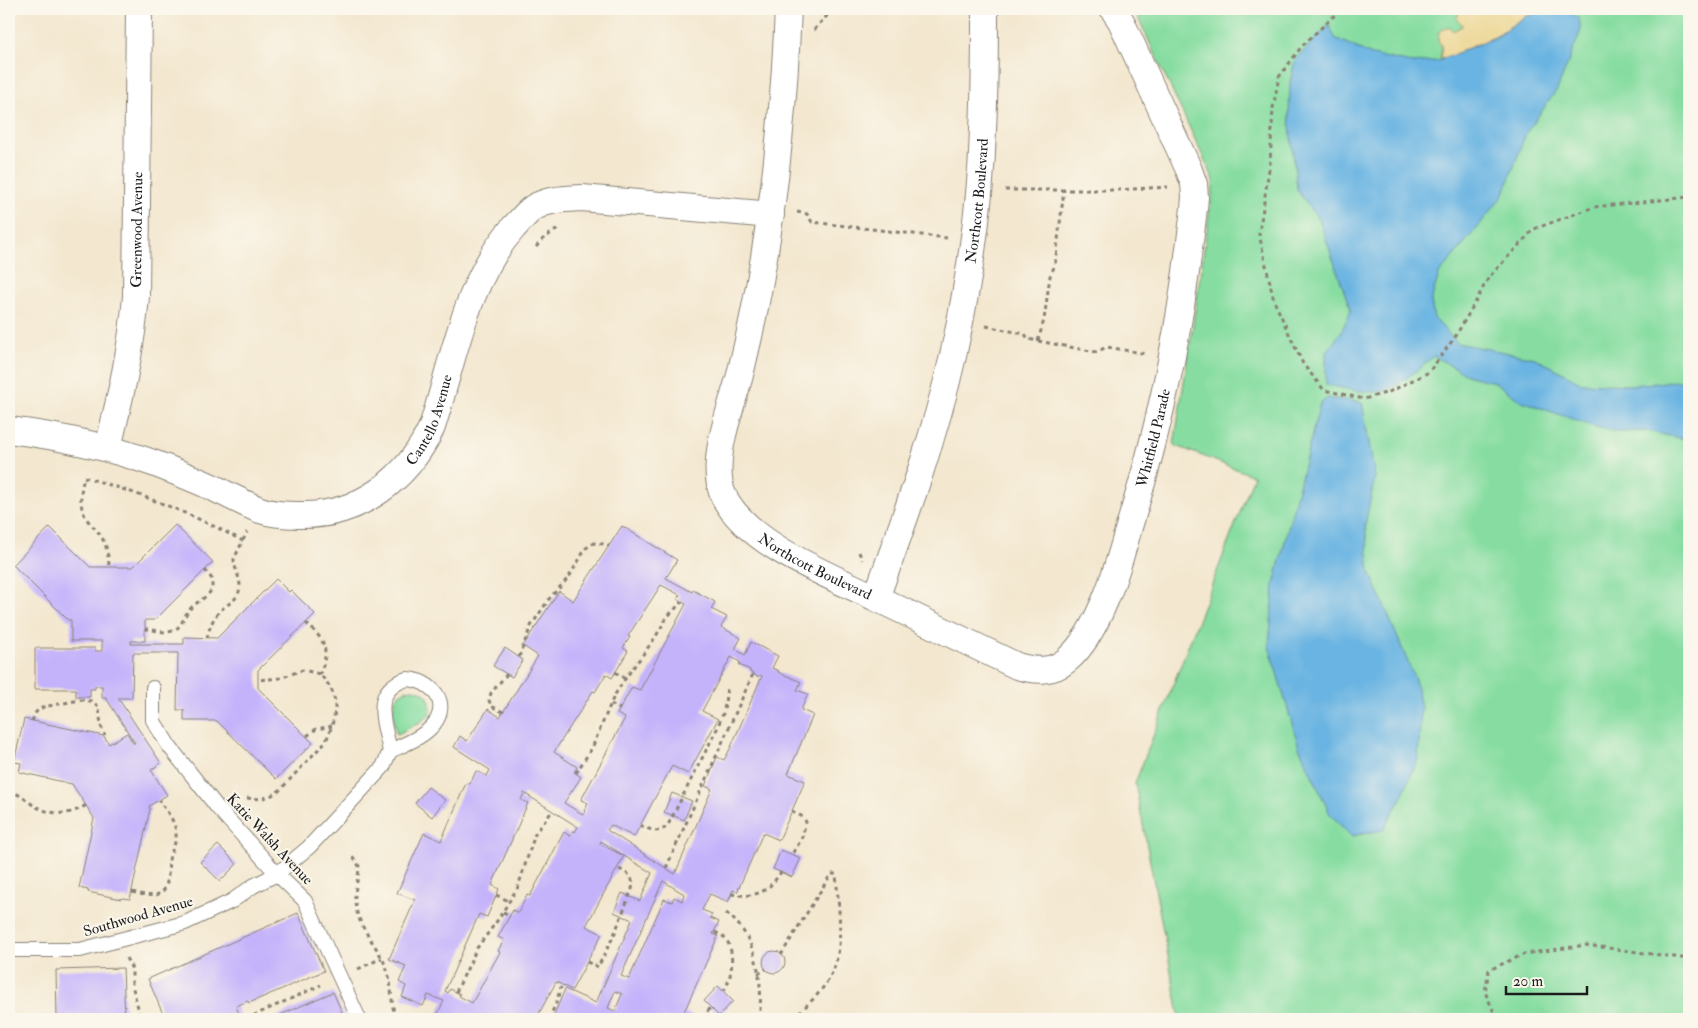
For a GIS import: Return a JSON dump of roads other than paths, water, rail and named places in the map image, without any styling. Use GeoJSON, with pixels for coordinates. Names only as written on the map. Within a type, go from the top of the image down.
{"type":"FeatureCollection","features":[{"type":"Feature","properties":{"kind":"street","name":"Greenwood Avenue"},"geometry":{"type":"LineString","coordinates":[[108,448],[134,332],[139,9]]}},
{"type":"Feature","properties":{"kind":"street","name":"Northcott Boulevard"},"geometry":{"type":"LineString","coordinates":[[788,9],[779,213],[719,455],[720,483],[724,496],[746,524],[790,556],[880,586],[910,505],[942,397],[958,330],[973,240],[983,130],[985,9]]}},
{"type":"Feature","properties":{"kind":"street","name":"Whitfield Parade"},"geometry":{"type":"LineString","coordinates":[[880,586],[1017,666],[1031,670],[1045,670],[1061,664],[1077,650],[1090,630],[1110,587],[1145,474],[1165,396],[1177,332],[1195,197],[1194,184],[1189,170],[1121,21],[1113,9]]}},
{"type":"Feature","properties":{"kind":"street","name":"Cantello Avenue"},"geometry":{"type":"LineString","coordinates":[[9,430],[62,438],[108,448],[194,479],[261,510],[302,515],[331,512],[375,495],[405,469],[424,444],[438,409],[465,315],[478,281],[496,250],[508,234],[532,209],[555,200],[582,198],[779,213]]}},
{"type":"Feature","properties":{"kind":"lane"},"geometry":{"type":"LineString","coordinates":[[407,679],[425,682],[438,696],[440,707],[438,716],[426,732],[390,751],[382,711],[382,702],[386,693],[391,686],[407,679]]}},
{"type":"Feature","properties":{"kind":"lane","name":"Katie Walsh Avenue"},"geometry":{"type":"LineString","coordinates":[[153,688],[153,720],[170,746],[217,808],[277,874],[305,901],[359,1019]]}},
{"type":"Feature","properties":{"kind":"lane","name":"Southwood Avenue"},"geometry":{"type":"LineString","coordinates":[[9,950],[80,950],[184,923],[232,901],[253,886],[277,874],[309,847],[383,768],[390,751]]}},
{"type":"Feature","properties":{"kind":"water"},"geometry":{"type":"Polygon","coordinates":[[[1550,9],[1571,13],[1579,19],[1581,30],[1557,90],[1526,133],[1503,196],[1439,274],[1431,301],[1434,318],[1457,343],[1535,358],[1582,383],[1632,385],[1689,380],[1689,440],[1646,431],[1617,432],[1589,425],[1519,400],[1495,382],[1469,376],[1434,356],[1402,381],[1383,391],[1361,391],[1326,385],[1326,353],[1341,332],[1351,311],[1319,219],[1297,190],[1289,116],[1290,82],[1295,60],[1329,25],[1335,38],[1372,55],[1412,63],[1438,61],[1496,37],[1524,17],[1550,9]]]}},
{"type":"Feature","properties":{"kind":"water"},"geometry":{"type":"Polygon","coordinates":[[[1328,398],[1362,402],[1375,477],[1365,525],[1370,572],[1415,679],[1421,708],[1418,759],[1401,798],[1383,830],[1351,836],[1330,814],[1299,747],[1269,646],[1274,584],[1320,403],[1328,398]]]}}]}
